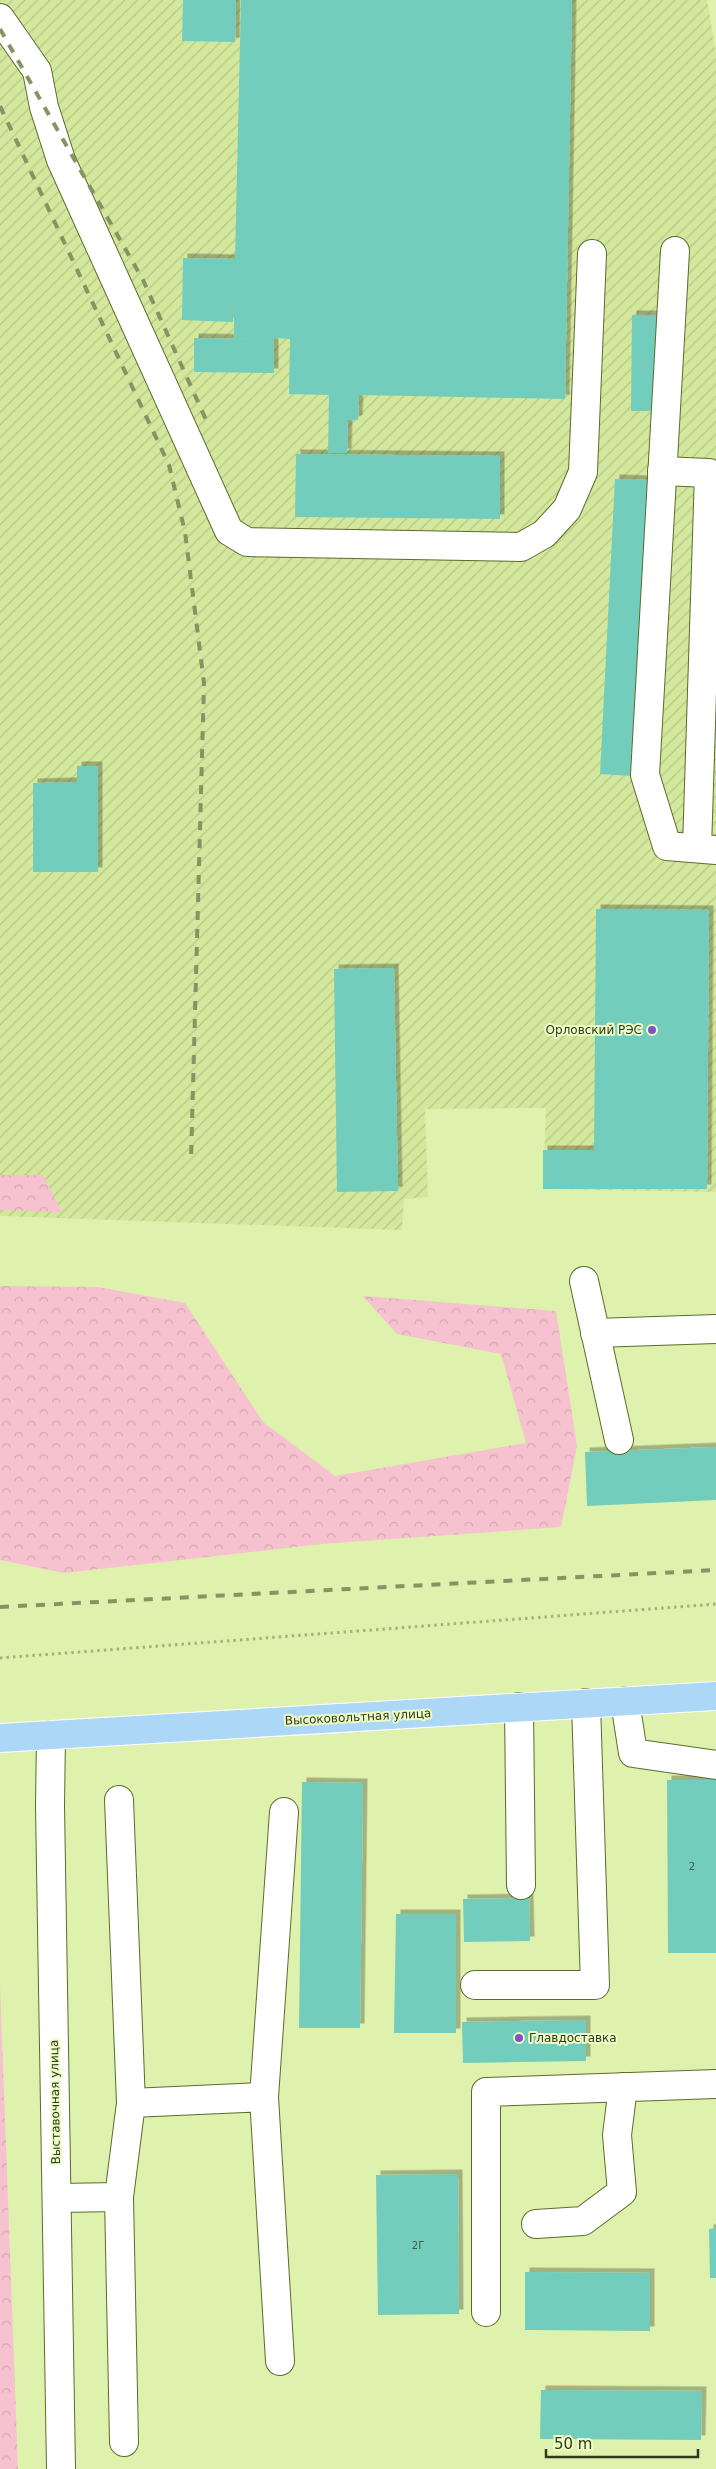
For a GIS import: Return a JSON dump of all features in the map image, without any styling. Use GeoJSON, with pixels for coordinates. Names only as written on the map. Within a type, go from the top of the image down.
{"type":"FeatureCollection","features":[{"type":"Feature","properties":{"kind":"main road","name":"Высоковольтная улица"},"geometry":{"type":"LineString","coordinates":[[0,1738],[716,1696]]}},
{"type":"Feature","properties":{"kind":"street"},"geometry":{"type":"LineString","coordinates":[[0,18],[37,72],[44,107],[61,160],[229,531],[247,542],[521,547],[544,534],[567,509],[583,472],[592,254]]}},
{"type":"Feature","properties":{"kind":"street"},"geometry":{"type":"LineString","coordinates":[[662,471],[709,473],[706,849],[667,846],[645,775],[662,471],[675,251]]}},
{"type":"Feature","properties":{"kind":"street"},"geometry":{"type":"LineString","coordinates":[[584,1281],[619,1440]]}},
{"type":"Feature","properties":{"kind":"street"},"geometry":{"type":"LineString","coordinates":[[595,1333],[716,1329]]}},
{"type":"Feature","properties":{"kind":"street"},"geometry":{"type":"LineString","coordinates":[[625,1701],[633,1753],[716,1765]]}},
{"type":"Feature","properties":{"kind":"street"},"geometry":{"type":"LineString","coordinates":[[475,1986],[595,1985],[586,1703]]}},
{"type":"Feature","properties":{"kind":"street"},"geometry":{"type":"LineString","coordinates":[[519,1707],[521,1885]]}},
{"type":"Feature","properties":{"kind":"street","name":"Выставочная улица"},"geometry":{"type":"LineString","coordinates":[[51,1735],[50,1826],[61,2469]]}},
{"type":"Feature","properties":{"kind":"street"},"geometry":{"type":"LineString","coordinates":[[119,1800],[131,2103],[119,2198],[124,2442]]}},
{"type":"Feature","properties":{"kind":"street"},"geometry":{"type":"LineString","coordinates":[[280,2361],[264,2097],[284,1812]]}},
{"type":"Feature","properties":{"kind":"street"},"geometry":{"type":"LineString","coordinates":[[486,2312],[486,2092],[716,2084]]}},
{"type":"Feature","properties":{"kind":"street"},"geometry":{"type":"LineString","coordinates":[[536,2224],[583,2221],[622,2192],[617,2135],[623,2087]]}},
{"type":"Feature","properties":{"kind":"street"},"geometry":{"type":"LineString","coordinates":[[131,2103],[264,2097]]}},
{"type":"Feature","properties":{"kind":"street"},"geometry":{"type":"LineString","coordinates":[[57,2198],[119,2198]]}},
{"type":"Feature","properties":{"kind":"path"},"geometry":{"type":"LineString","coordinates":[[0,1658],[716,1604]]}},
{"type":"Feature","properties":{"kind":"shaded area"},"geometry":{"type":"Polygon","coordinates":[[[0,0],[707,0],[716,53],[716,1192],[543,1189],[546,1108],[425,1109],[428,1197],[404,1199],[402,1230],[0,1216],[0,0]]]}},
{"type":"Feature","properties":{"kind":"green space"},"geometry":{"type":"Polygon","coordinates":[[[0,1175],[43,1175],[62,1212],[0,1210],[0,1175]]]}},
{"type":"Feature","properties":{"kind":"green space"},"geometry":{"type":"Polygon","coordinates":[[[0,1286],[98,1287],[185,1303],[263,1422],[335,1476],[526,1443],[501,1354],[397,1334],[363,1296],[556,1311],[577,1446],[561,1527],[322,1544],[64,1573],[0,1560],[0,1286]]]}},
{"type":"Feature","properties":{"kind":"green space"},"geometry":{"type":"Polygon","coordinates":[[[0,1984],[18,2469],[0,2469],[0,1984]]]}},
{"type":"Feature","properties":{"kind":"building"},"geometry":{"type":"Polygon","coordinates":[[[183,0],[236,0],[235,42],[182,41],[183,0]]]}},
{"type":"Feature","properties":{"kind":"building"},"geometry":{"type":"Polygon","coordinates":[[[241,0],[572,0],[565,399],[359,395],[358,420],[348,420],[347,453],[328,453],[329,395],[289,394],[290,339],[274,338],[274,373],[194,372],[194,338],[256,339],[234,338],[234,301],[233,322],[182,320],[183,258],[235,259],[241,0]]]}},
{"type":"Feature","properties":{"kind":"building"},"geometry":{"type":"Polygon","coordinates":[[[632,315],[658,315],[658,411],[631,411],[632,315]]]}},
{"type":"Feature","properties":{"kind":"building"},"geometry":{"type":"Polygon","coordinates":[[[296,454],[500,456],[500,519],[295,517],[296,454]]]}},
{"type":"Feature","properties":{"kind":"building"},"geometry":{"type":"Polygon","coordinates":[[[615,479],[647,480],[632,776],[600,774],[615,479]]]}},
{"type":"Feature","properties":{"kind":"building"},"geometry":{"type":"Polygon","coordinates":[[[77,766],[98,766],[98,872],[33,872],[33,783],[77,782],[77,766]]]}},
{"type":"Feature","properties":{"kind":"building","name":"Орловский РЭС"},"geometry":{"type":"Polygon","coordinates":[[[596,909],[709,910],[707,1189],[543,1189],[543,1150],[594,1150],[596,909]]]}},
{"type":"Feature","properties":{"kind":"building"},"geometry":{"type":"Polygon","coordinates":[[[394,968],[398,1191],[337,1192],[334,969],[394,968]]]}},
{"type":"Feature","properties":{"kind":"building"},"geometry":{"type":"Polygon","coordinates":[[[716,1447],[716,1500],[587,1506],[585,1452],[716,1447]]]}},
{"type":"Feature","properties":{"kind":"building"},"geometry":{"type":"Polygon","coordinates":[[[667,1780],[716,1780],[716,1953],[668,1953],[667,1780]]]}},
{"type":"Feature","properties":{"kind":"building"},"geometry":{"type":"Polygon","coordinates":[[[302,1782],[363,1783],[360,2028],[299,2028],[302,1782]]]}},
{"type":"Feature","properties":{"kind":"building"},"geometry":{"type":"Polygon","coordinates":[[[529,1898],[530,1941],[464,1942],[463,1899],[529,1898]]]}},
{"type":"Feature","properties":{"kind":"building"},"geometry":{"type":"Polygon","coordinates":[[[396,1914],[456,1914],[456,2033],[394,2033],[396,1914]]]}},
{"type":"Feature","properties":{"kind":"building"},"geometry":{"type":"Polygon","coordinates":[[[586,2020],[586,2061],[463,2063],[462,2022],[586,2020]]]}},
{"type":"Feature","properties":{"kind":"building"},"geometry":{"type":"Polygon","coordinates":[[[458,2174],[459,2314],[378,2315],[376,2175],[458,2174]]]}},
{"type":"Feature","properties":{"kind":"building"},"geometry":{"type":"Polygon","coordinates":[[[716,2228],[716,2278],[710,2278],[709,2229],[716,2228]]]}},
{"type":"Feature","properties":{"kind":"building"},"geometry":{"type":"Polygon","coordinates":[[[525,2272],[650,2273],[650,2331],[525,2330],[525,2272]]]}},
{"type":"Feature","properties":{"kind":"building"},"geometry":{"type":"Polygon","coordinates":[[[541,2390],[702,2391],[701,2440],[540,2439],[541,2390]]]}},
{"type":"Feature","properties":{"kind":"railway"},"geometry":{"type":"LineString","coordinates":[[0,29],[143,280],[207,422]]}},
{"type":"Feature","properties":{"kind":"railway"},"geometry":{"type":"LineString","coordinates":[[0,106],[169,465],[185,532],[204,683],[191,1160]]}},
{"type":"Feature","properties":{"kind":"railway"},"geometry":{"type":"LineString","coordinates":[[0,1607],[716,1570]]}},
{"type":"Feature","properties":{"kind":"place","name":"Орловский РЭС"},"geometry":{"type":"Point","coordinates":[652,1030]}},
{"type":"Feature","properties":{"kind":"place","name":"Главдоставка"},"geometry":{"type":"Point","coordinates":[519,2038]}}]}
